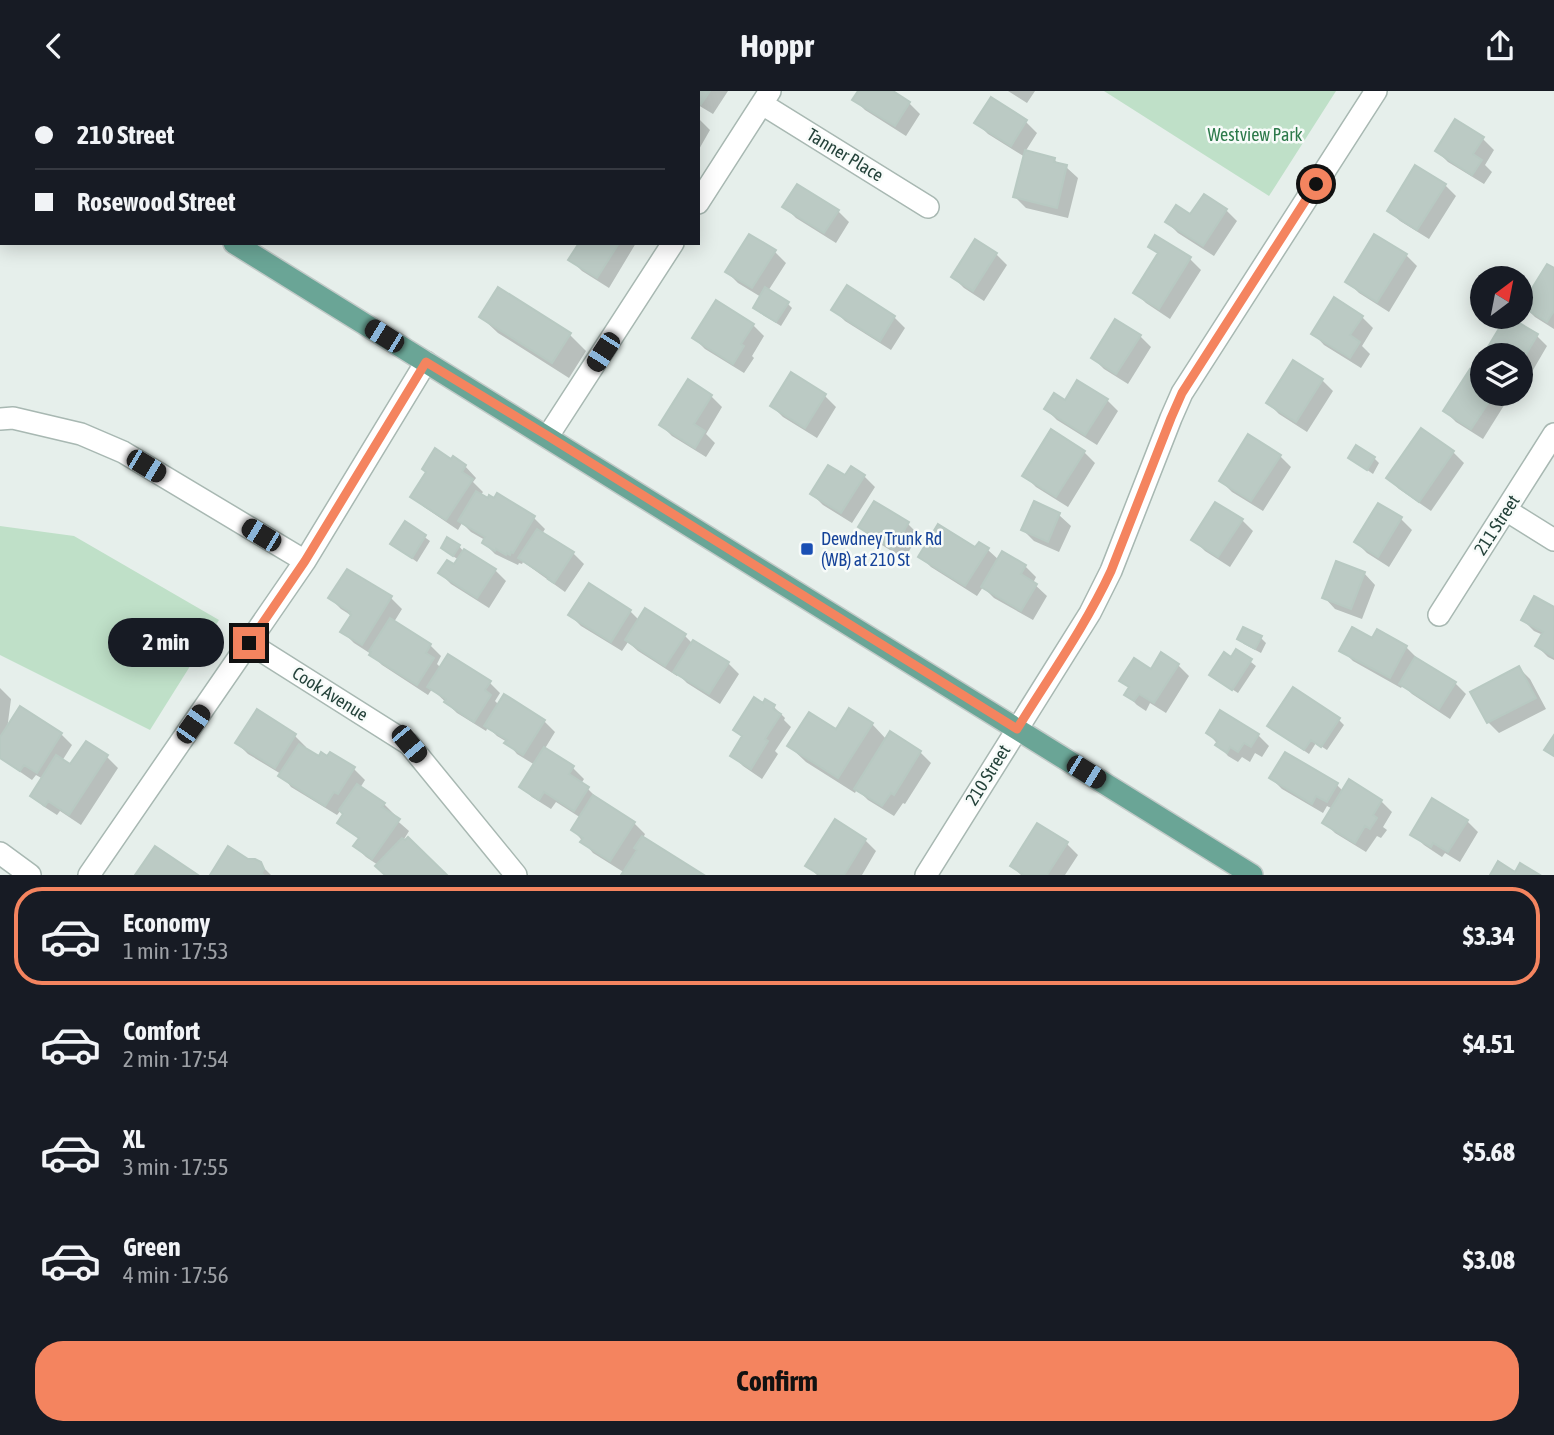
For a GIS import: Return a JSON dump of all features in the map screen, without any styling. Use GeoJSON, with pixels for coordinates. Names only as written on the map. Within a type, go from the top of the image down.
{"type":"FeatureCollection","features":[{"type":"Feature","properties":{"kind":"main road"},"geometry":{"type":"LineString","coordinates":[[237,245],[1252,875]]}},
{"type":"Feature","properties":{"kind":"street","name":"210 Street"},"geometry":{"type":"LineString","coordinates":[[926,875],[1090,613],[1111,571],[1182,393],[1376,91]]}},
{"type":"Feature","properties":{"kind":"street"},"geometry":{"type":"LineString","coordinates":[[700,200],[766,98]]}},
{"type":"Feature","properties":{"kind":"street","name":"Tanner Place"},"geometry":{"type":"LineString","coordinates":[[766,98],[928,207]]}},
{"type":"Feature","properties":{"kind":"street"},"geometry":{"type":"LineString","coordinates":[[548,436],[672,245]]}},
{"type":"Feature","properties":{"kind":"street"},"geometry":{"type":"LineString","coordinates":[[89,875],[305,561],[426,362]]}},
{"type":"Feature","properties":{"kind":"street"},"geometry":{"type":"LineString","coordinates":[[0,419],[13,418],[81,434],[122,452],[305,561]]}},
{"type":"Feature","properties":{"kind":"street","name":"211 Street"},"geometry":{"type":"LineString","coordinates":[[1439,615],[1554,434]]}},
{"type":"Feature","properties":{"kind":"street"},"geometry":{"type":"LineString","coordinates":[[1506,510],[1554,540]]}},
{"type":"Feature","properties":{"kind":"street","name":"Cook Avenue"},"geometry":{"type":"LineString","coordinates":[[249,643],[409,744],[516,875]]}},
{"type":"Feature","properties":{"kind":"street"},"geometry":{"type":"LineString","coordinates":[[0,853],[30,875]]}},
{"type":"Feature","properties":{"kind":"green space","name":"Westview Park"},"geometry":{"type":"Polygon","coordinates":[[[1104,91],[1336,91],[1269,196],[1104,91]]]}},
{"type":"Feature","properties":{"kind":"green space"},"geometry":{"type":"Polygon","coordinates":[[[0,526],[74,536],[219,620],[150,730],[0,655],[0,526]]]}},
{"type":"Feature","properties":{"kind":"building"},"geometry":{"type":"Polygon","coordinates":[[[700,91],[710,91],[701,104],[700,91]]]}},
{"type":"Feature","properties":{"kind":"building"},"geometry":{"type":"Polygon","coordinates":[[[858,91],[893,91],[910,102],[895,126],[852,100],[858,91]]]}},
{"type":"Feature","properties":{"kind":"building"},"geometry":{"type":"Polygon","coordinates":[[[991,97],[1027,120],[1011,146],[974,123],[991,97]]]}},
{"type":"Feature","properties":{"kind":"building"},"geometry":{"type":"Polygon","coordinates":[[[1455,119],[1484,137],[1473,154],[1482,160],[1472,175],[1435,151],[1455,119]]]}},
{"type":"Feature","properties":{"kind":"building"},"geometry":{"type":"Polygon","coordinates":[[[1025,150],[1055,158],[1054,162],[1067,165],[1057,208],[1013,197],[1025,150]]]}},
{"type":"Feature","properties":{"kind":"building"},"geometry":{"type":"Polygon","coordinates":[[[1415,165],[1446,184],[1417,230],[1387,211],[1415,165]]]}},
{"type":"Feature","properties":{"kind":"building"},"geometry":{"type":"Polygon","coordinates":[[[797,184],[839,210],[824,233],[782,207],[797,184]]]}},
{"type":"Feature","properties":{"kind":"building"},"geometry":{"type":"Polygon","coordinates":[[[1204,194],[1227,209],[1203,246],[1165,222],[1176,205],[1190,214],[1204,194]]]}},
{"type":"Feature","properties":{"kind":"building"},"geometry":{"type":"Polygon","coordinates":[[[749,234],[776,250],[752,288],[725,272],[749,234]]]}},
{"type":"Feature","properties":{"kind":"building"},"geometry":{"type":"Polygon","coordinates":[[[1374,234],[1407,254],[1377,302],[1345,282],[1374,234]]]}},
{"type":"Feature","properties":{"kind":"building"},"geometry":{"type":"Polygon","coordinates":[[[1155,235],[1191,257],[1159,309],[1133,293],[1158,253],[1148,247],[1155,235]]]}},
{"type":"Feature","properties":{"kind":"building"},"geometry":{"type":"Polygon","coordinates":[[[975,239],[997,253],[973,291],[951,277],[975,239]]]}},
{"type":"Feature","properties":{"kind":"building"},"geometry":{"type":"Polygon","coordinates":[[[578,245],[618,245],[597,278],[568,260],[578,245]]]}},
{"type":"Feature","properties":{"kind":"building"},"geometry":{"type":"Polygon","coordinates":[[[1547,264],[1554,268],[1554,311],[1547,322],[1533,313],[1533,287],[1547,264]]]}},
{"type":"Feature","properties":{"kind":"building"},"geometry":{"type":"Polygon","coordinates":[[[847,285],[895,316],[880,341],[831,310],[847,285]]]}},
{"type":"Feature","properties":{"kind":"building"},"geometry":{"type":"Polygon","coordinates":[[[498,287],[571,333],[552,363],[479,317],[498,287]]]}},
{"type":"Feature","properties":{"kind":"building"},"geometry":{"type":"Polygon","coordinates":[[[765,287],[789,302],[776,322],[753,308],[765,287]]]}},
{"type":"Feature","properties":{"kind":"building"},"geometry":{"type":"Polygon","coordinates":[[[1334,297],[1363,316],[1350,335],[1360,342],[1350,358],[1311,334],[1334,297]]]}},
{"type":"Feature","properties":{"kind":"building"},"geometry":{"type":"Polygon","coordinates":[[[716,300],[754,324],[741,344],[744,346],[733,364],[692,338],[716,300]]]}},
{"type":"Feature","properties":{"kind":"building"},"geometry":{"type":"Polygon","coordinates":[[[1115,319],[1141,335],[1116,374],[1091,358],[1115,319]]]}},
{"type":"Feature","properties":{"kind":"building"},"geometry":{"type":"Polygon","coordinates":[[[1499,329],[1529,329],[1538,334],[1533,343],[1490,343],[1499,329]]]}},
{"type":"Feature","properties":{"kind":"building"},"geometry":{"type":"Polygon","coordinates":[[[1293,360],[1323,379],[1296,422],[1266,403],[1293,360]]]}},
{"type":"Feature","properties":{"kind":"building"},"geometry":{"type":"Polygon","coordinates":[[[1470,369],[1470,406],[1486,406],[1471,429],[1443,411],[1470,369]]]}},
{"type":"Feature","properties":{"kind":"building"},"geometry":{"type":"Polygon","coordinates":[[[791,372],[826,394],[805,428],[770,406],[791,372]]]}},
{"type":"Feature","properties":{"kind":"building"},"geometry":{"type":"Polygon","coordinates":[[[688,379],[712,395],[694,424],[705,431],[695,448],[659,425],[688,379]]]}},
{"type":"Feature","properties":{"kind":"building"},"geometry":{"type":"Polygon","coordinates":[[[1077,380],[1108,399],[1085,435],[1044,409],[1054,393],[1065,400],[1077,380]]]}},
{"type":"Feature","properties":{"kind":"building"},"geometry":{"type":"Polygon","coordinates":[[[1421,428],[1454,451],[1419,502],[1386,478],[1421,428]]]}},
{"type":"Feature","properties":{"kind":"building"},"geometry":{"type":"Polygon","coordinates":[[[1051,429],[1085,451],[1056,497],[1022,476],[1051,429]]]}},
{"type":"Feature","properties":{"kind":"building"},"geometry":{"type":"Polygon","coordinates":[[[1248,434],[1281,455],[1251,501],[1219,481],[1248,434]]]}},
{"type":"Feature","properties":{"kind":"building"},"geometry":{"type":"Polygon","coordinates":[[[1356,445],[1375,457],[1367,470],[1348,458],[1356,445]]]}},
{"type":"Feature","properties":{"kind":"building"},"geometry":{"type":"Polygon","coordinates":[[[435,448],[466,465],[462,472],[473,479],[446,520],[410,497],[426,472],[422,469],[435,448]]]}},
{"type":"Feature","properties":{"kind":"building"},"geometry":{"type":"Polygon","coordinates":[[[828,465],[845,475],[851,466],[865,475],[841,513],[810,494],[828,465]]]}},
{"type":"Feature","properties":{"kind":"building"},"geometry":{"type":"Polygon","coordinates":[[[476,491],[488,498],[489,495],[494,498],[497,493],[535,516],[510,555],[496,549],[495,551],[482,543],[485,537],[458,521],[476,491]]]}},
{"type":"Feature","properties":{"kind":"building"},"geometry":{"type":"Polygon","coordinates":[[[874,501],[909,522],[893,549],[858,527],[874,501]]]}},
{"type":"Feature","properties":{"kind":"building"},"geometry":{"type":"Polygon","coordinates":[[[1034,501],[1060,513],[1048,542],[1021,530],[1034,501]]]}},
{"type":"Feature","properties":{"kind":"building"},"geometry":{"type":"Polygon","coordinates":[[[1215,502],[1243,519],[1218,557],[1191,540],[1215,502]]]}},
{"type":"Feature","properties":{"kind":"building"},"geometry":{"type":"Polygon","coordinates":[[[1378,503],[1402,517],[1378,557],[1354,542],[1378,503]]]}},
{"type":"Feature","properties":{"kind":"building"},"geometry":{"type":"Polygon","coordinates":[[[405,521],[426,535],[412,558],[390,544],[405,521]]]}},
{"type":"Feature","properties":{"kind":"building"},"geometry":{"type":"Polygon","coordinates":[[[938,524],[975,547],[979,542],[989,548],[965,586],[918,557],[938,524]]]}},
{"type":"Feature","properties":{"kind":"building"},"geometry":{"type":"Polygon","coordinates":[[[537,529],[574,552],[554,583],[518,558],[537,529]]]}},
{"type":"Feature","properties":{"kind":"building"},"geometry":{"type":"Polygon","coordinates":[[[447,537],[460,545],[453,556],[441,548],[447,537]]]}},
{"type":"Feature","properties":{"kind":"building"},"geometry":{"type":"Polygon","coordinates":[[[464,549],[496,569],[477,598],[438,573],[447,560],[454,564],[464,549]]]}},
{"type":"Feature","properties":{"kind":"building"},"geometry":{"type":"Polygon","coordinates":[[[1002,551],[1026,565],[1021,574],[1037,584],[1021,611],[981,587],[1002,551]]]}},
{"type":"Feature","properties":{"kind":"building"},"geometry":{"type":"Polygon","coordinates":[[[1336,561],[1365,572],[1351,609],[1322,598],[1336,561]]]}},
{"type":"Feature","properties":{"kind":"building"},"geometry":{"type":"Polygon","coordinates":[[[347,569],[392,596],[362,645],[340,632],[351,615],[350,612],[328,598],[347,569]]]}},
{"type":"Feature","properties":{"kind":"building"},"geometry":{"type":"Polygon","coordinates":[[[589,583],[631,610],[611,642],[568,615],[589,583]]]}},
{"type":"Feature","properties":{"kind":"building"},"geometry":{"type":"Polygon","coordinates":[[[1534,596],[1554,607],[1554,657],[1535,646],[1543,632],[1521,620],[1534,596]]]}},
{"type":"Feature","properties":{"kind":"building"},"geometry":{"type":"Polygon","coordinates":[[[645,608],[686,634],[665,666],[625,640],[645,608]]]}},
{"type":"Feature","properties":{"kind":"building"},"geometry":{"type":"Polygon","coordinates":[[[390,618],[431,644],[426,653],[434,658],[417,685],[369,655],[390,618]]]}},
{"type":"Feature","properties":{"kind":"building"},"geometry":{"type":"Polygon","coordinates":[[[1243,627],[1262,636],[1255,649],[1237,639],[1243,627]]]}},
{"type":"Feature","properties":{"kind":"building"},"geometry":{"type":"Polygon","coordinates":[[[1352,627],[1372,638],[1377,629],[1407,646],[1390,678],[1339,651],[1352,627]]]}},
{"type":"Feature","properties":{"kind":"building"},"geometry":{"type":"Polygon","coordinates":[[[693,640],[729,662],[709,694],[673,672],[693,640]]]}},
{"type":"Feature","properties":{"kind":"building"},"geometry":{"type":"Polygon","coordinates":[[[1236,649],[1252,659],[1232,690],[1209,675],[1224,652],[1231,657],[1236,649]]]}},
{"type":"Feature","properties":{"kind":"building"},"geometry":{"type":"Polygon","coordinates":[[[1161,652],[1179,664],[1154,703],[1139,694],[1134,701],[1124,695],[1129,687],[1119,681],[1134,658],[1151,669],[1161,652]]]}},
{"type":"Feature","properties":{"kind":"building"},"geometry":{"type":"Polygon","coordinates":[[[448,654],[491,681],[485,690],[491,695],[474,722],[427,687],[448,654]]]}},
{"type":"Feature","properties":{"kind":"building"},"geometry":{"type":"Polygon","coordinates":[[[1415,657],[1456,682],[1439,709],[1399,684],[1415,657]]]}},
{"type":"Feature","properties":{"kind":"building"},"geometry":{"type":"Polygon","coordinates":[[[1519,666],[1536,698],[1487,723],[1470,692],[1519,666]]]}},
{"type":"Feature","properties":{"kind":"building"},"geometry":{"type":"Polygon","coordinates":[[[1293,687],[1340,718],[1321,747],[1311,740],[1304,750],[1267,726],[1293,687]]]}},
{"type":"Feature","properties":{"kind":"building"},"geometry":{"type":"Polygon","coordinates":[[[504,694],[545,720],[523,755],[504,743],[507,740],[484,726],[504,694]]]}},
{"type":"Feature","properties":{"kind":"building"},"geometry":{"type":"Polygon","coordinates":[[[754,697],[763,703],[765,699],[775,705],[773,709],[781,714],[751,769],[730,756],[742,736],[733,730],[754,697]]]}},
{"type":"Feature","properties":{"kind":"building"},"geometry":{"type":"Polygon","coordinates":[[[20,706],[62,733],[37,773],[24,765],[20,771],[0,758],[0,737],[20,706]]]}},
{"type":"Feature","properties":{"kind":"building"},"geometry":{"type":"Polygon","coordinates":[[[849,708],[873,723],[838,778],[787,746],[809,712],[836,729],[849,708]]]}},
{"type":"Feature","properties":{"kind":"building"},"geometry":{"type":"Polygon","coordinates":[[[257,709],[296,734],[275,768],[235,743],[257,709]]]}},
{"type":"Feature","properties":{"kind":"building"},"geometry":{"type":"Polygon","coordinates":[[[1220,710],[1259,734],[1251,747],[1244,743],[1238,752],[1230,747],[1227,753],[1215,745],[1218,741],[1206,733],[1220,710]]]}},
{"type":"Feature","properties":{"kind":"building"},"geometry":{"type":"Polygon","coordinates":[[[890,731],[921,751],[894,795],[891,793],[882,806],[854,789],[890,731]]]}},
{"type":"Feature","properties":{"kind":"building"},"geometry":{"type":"Polygon","coordinates":[[[1554,735],[1554,756],[1544,750],[1554,735]]]}},
{"type":"Feature","properties":{"kind":"building"},"geometry":{"type":"Polygon","coordinates":[[[86,741],[108,755],[69,815],[48,801],[45,806],[30,796],[56,755],[70,764],[86,741]]]}},
{"type":"Feature","properties":{"kind":"building"},"geometry":{"type":"Polygon","coordinates":[[[299,744],[319,756],[321,752],[327,756],[330,752],[355,767],[338,794],[334,792],[325,806],[278,776],[299,744]]]}},
{"type":"Feature","properties":{"kind":"building"},"geometry":{"type":"Polygon","coordinates":[[[544,747],[574,766],[569,774],[589,787],[574,811],[544,792],[539,800],[519,787],[544,747]]]}},
{"type":"Feature","properties":{"kind":"building"},"geometry":{"type":"Polygon","coordinates":[[[1285,752],[1338,783],[1327,802],[1316,796],[1312,804],[1269,778],[1285,752]]]}},
{"type":"Feature","properties":{"kind":"building"},"geometry":{"type":"Polygon","coordinates":[[[1349,779],[1382,800],[1373,815],[1377,818],[1370,829],[1365,826],[1355,843],[1322,823],[1349,779]]]}},
{"type":"Feature","properties":{"kind":"building"},"geometry":{"type":"Polygon","coordinates":[[[357,784],[385,803],[382,807],[400,819],[372,859],[353,846],[359,838],[337,823],[343,814],[339,810],[357,784]]]}},
{"type":"Feature","properties":{"kind":"building"},"geometry":{"type":"Polygon","coordinates":[[[593,795],[635,822],[610,861],[580,842],[583,838],[571,830],[593,795]]]}},
{"type":"Feature","properties":{"kind":"building"},"geometry":{"type":"Polygon","coordinates":[[[1432,798],[1468,820],[1448,852],[1433,843],[1431,847],[1410,835],[1432,798]]]}},
{"type":"Feature","properties":{"kind":"building"},"geometry":{"type":"Polygon","coordinates":[[[835,819],[866,839],[844,875],[820,875],[805,866],[835,819]]]}},
{"type":"Feature","properties":{"kind":"building"},"geometry":{"type":"Polygon","coordinates":[[[1037,823],[1068,842],[1047,875],[1024,875],[1010,866],[1037,823]]]}},
{"type":"Feature","properties":{"kind":"building"},"geometry":{"type":"Polygon","coordinates":[[[642,836],[704,875],[621,875],[637,850],[634,848],[642,836]]]}},
{"type":"Feature","properties":{"kind":"building"},"geometry":{"type":"Polygon","coordinates":[[[408,837],[447,875],[385,875],[375,866],[402,838],[405,840],[408,837]]]}},
{"type":"Feature","properties":{"kind":"building"},"geometry":{"type":"Polygon","coordinates":[[[155,846],[198,875],[135,875],[155,846]]]}},
{"type":"Feature","properties":{"kind":"building"},"geometry":{"type":"Polygon","coordinates":[[[228,846],[248,859],[261,862],[264,869],[261,874],[264,875],[210,875],[228,846]]]}},
{"type":"Feature","properties":{"kind":"building"},"geometry":{"type":"Polygon","coordinates":[[[1498,861],[1515,872],[1520,863],[1540,875],[1490,875],[1498,861]]]}},
{"type":"Feature","properties":{"kind":"place","name":"Dewdney Trunk Rd (WB) at 210 St"},"geometry":{"type":"Point","coordinates":[807,549]}},
{"type":"Feature","properties":{"kind":"route"},"geometry":{"type":"LineString","coordinates":[[249,643],[305,561],[426,362],[1017,729],[1090,613],[1111,571],[1182,393],[1316,184]]}}]}
